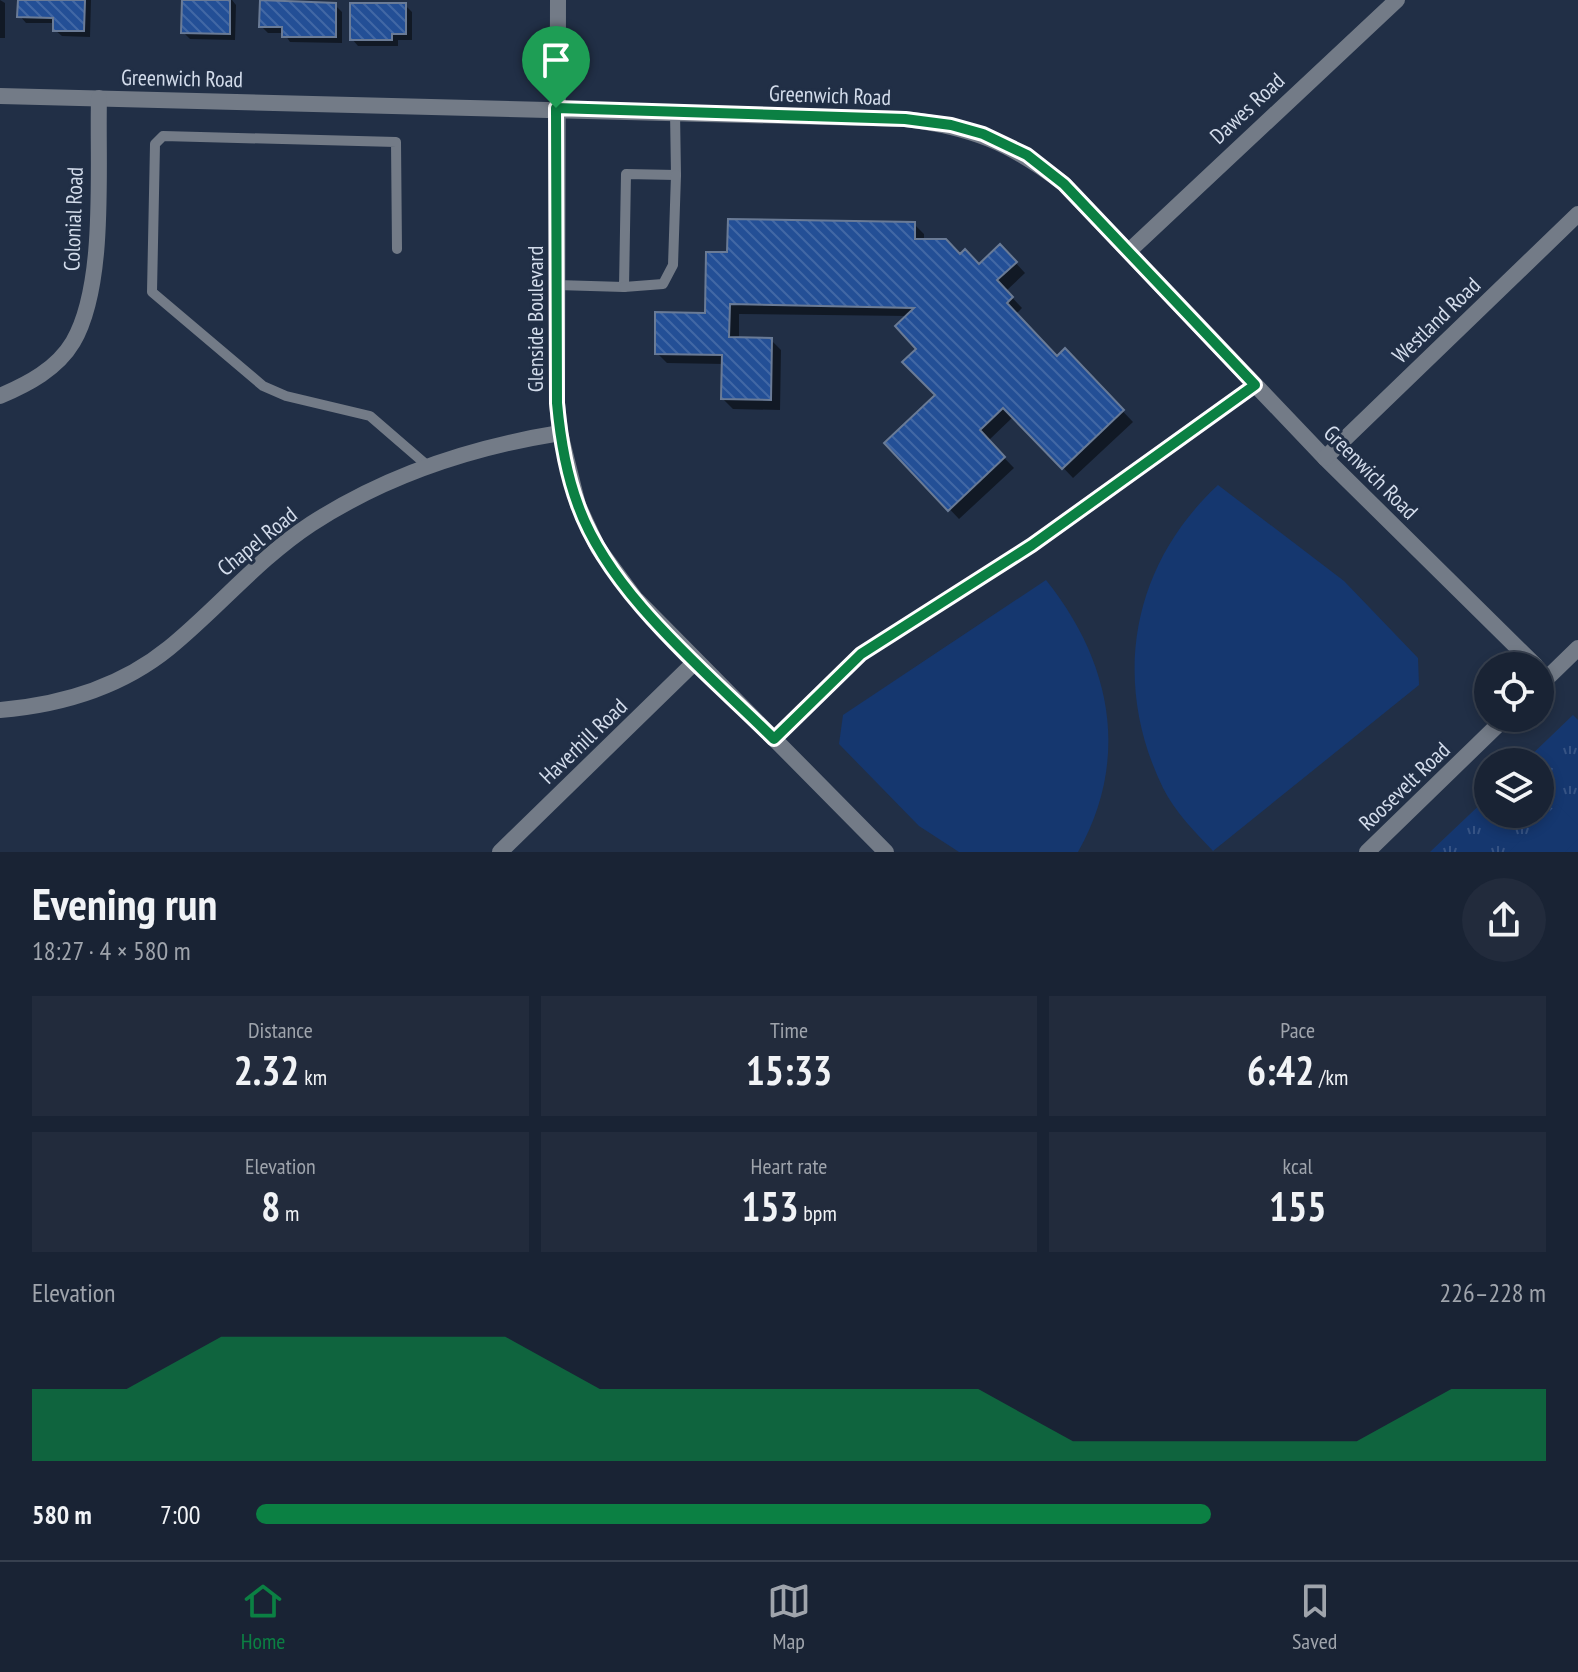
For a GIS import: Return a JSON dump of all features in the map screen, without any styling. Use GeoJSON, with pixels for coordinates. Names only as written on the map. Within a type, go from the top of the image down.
{"type":"FeatureCollection","features":[{"type":"Feature","properties":{"kind":"street","name":"Glenside Boulevard"},"geometry":{"type":"LineString","coordinates":[[558,0],[556,108],[560,433],[578,505],[598,548],[635,598],[886,852]]}},
{"type":"Feature","properties":{"kind":"street","name":"Dawes Road"},"geometry":{"type":"LineString","coordinates":[[1129,251],[1397,0]]}},
{"type":"Feature","properties":{"kind":"street","name":"Greenwich Road"},"geometry":{"type":"LineString","coordinates":[[0,96],[905,119],[951,125],[983,134],[1027,155],[1064,184],[1325,458],[1519,652]]}},
{"type":"Feature","properties":{"kind":"street","name":"Colonial Road"},"geometry":{"type":"LineString","coordinates":[[0,396],[27,384],[55,364],[73,342],[94,286],[99,98]]}},
{"type":"Feature","properties":{"kind":"street","name":"Westland Road"},"geometry":{"type":"LineString","coordinates":[[1325,458],[1578,214]]}},
{"type":"Feature","properties":{"kind":"street","name":"Chapel Road"},"geometry":{"type":"LineString","coordinates":[[0,710],[37,707],[84,695],[136,669],[167,649],[310,525],[379,487],[429,467],[526,438],[560,433]]}},
{"type":"Feature","properties":{"kind":"street"},"geometry":{"type":"LineString","coordinates":[[1554,665],[1578,648]]}},
{"type":"Feature","properties":{"kind":"street","name":"Haverhill Road"},"geometry":{"type":"LineString","coordinates":[[500,852],[696,661]]}},
{"type":"Feature","properties":{"kind":"street","name":"Roosevelt Road"},"geometry":{"type":"LineString","coordinates":[[1367,852],[1491,732]]}},
{"type":"Feature","properties":{"kind":"lane"},"geometry":{"type":"LineString","coordinates":[[557,285],[624,287],[663,284],[673,265],[675,112]]}},
{"type":"Feature","properties":{"kind":"lane"},"geometry":{"type":"LineString","coordinates":[[397,249],[396,142],[163,136],[155,144],[152,292],[263,386],[286,396],[370,416],[389,429],[429,467]]}},
{"type":"Feature","properties":{"kind":"lane"},"geometry":{"type":"LineString","coordinates":[[624,287],[626,174],[676,175]]}},
{"type":"Feature","properties":{"kind":"lane"},"geometry":{"type":"LineString","coordinates":[[774,739],[861,654],[1032,545],[1255,385]]}},
{"type":"Feature","properties":{"kind":"green space"},"geometry":{"type":"Polygon","coordinates":[[[1218,485],[1344,581],[1418,658],[1419,685],[1213,851],[1179,813],[1163,788],[1147,748],[1137,707],[1135,666],[1138,627],[1149,588],[1165,551],[1189,517],[1218,485]]]}},
{"type":"Feature","properties":{"kind":"green space"},"geometry":{"type":"Polygon","coordinates":[[[1046,580],[1086,643],[1099,677],[1106,711],[1108,746],[1095,817],[1078,852],[959,852],[919,826],[839,744],[843,715],[1046,580]]]}},
{"type":"Feature","properties":{"kind":"green space"},"geometry":{"type":"Polygon","coordinates":[[[1573,715],[1578,720],[1578,852],[1430,852],[1474,810],[1474,828],[1554,828],[1554,748],[1539,748],[1573,715]]]}},
{"type":"Feature","properties":{"kind":"green space"},"geometry":{"type":"Polygon","coordinates":[[[1557,804],[1578,825],[1578,839],[1565,852],[1509,852],[1533,828],[1554,828],[1554,807],[1557,804]]]}},
{"type":"Feature","properties":{"kind":"building"},"geometry":{"type":"Polygon","coordinates":[[[18,0],[85,0],[84,31],[53,31],[53,18],[17,17],[18,0]]]}},
{"type":"Feature","properties":{"kind":"building"},"geometry":{"type":"Polygon","coordinates":[[[182,0],[230,0],[230,34],[181,33],[182,0]]]}},
{"type":"Feature","properties":{"kind":"building"},"geometry":{"type":"Polygon","coordinates":[[[260,0],[336,3],[336,37],[282,37],[282,27],[259,27],[260,0]]]}},
{"type":"Feature","properties":{"kind":"building"},"geometry":{"type":"Polygon","coordinates":[[[350,3],[406,3],[406,34],[392,34],[392,40],[350,40],[350,3]]]}},
{"type":"Feature","properties":{"kind":"building"},"geometry":{"type":"Polygon","coordinates":[[[728,219],[915,222],[915,239],[946,239],[960,254],[965,249],[979,264],[1000,244],[1017,262],[997,280],[1013,297],[1007,303],[1057,356],[1065,348],[1124,410],[1062,469],[1003,408],[980,430],[1005,457],[948,511],[884,443],[935,395],[902,362],[916,349],[895,326],[914,308],[730,304],[729,337],[772,338],[771,400],[721,399],[722,355],[655,354],[655,312],[705,313],[706,252],[727,252],[728,219]]]}},
{"type":"Feature","properties":{"kind":"route"},"geometry":{"type":"LineString","coordinates":[[556,108],[905,119],[951,125],[983,134],[1027,155],[1064,184],[1255,385],[1207,423],[1032,545],[861,654],[809,701],[774,739],[635,598],[598,548],[578,505],[560,433],[557,403],[556,108]]}}]}
